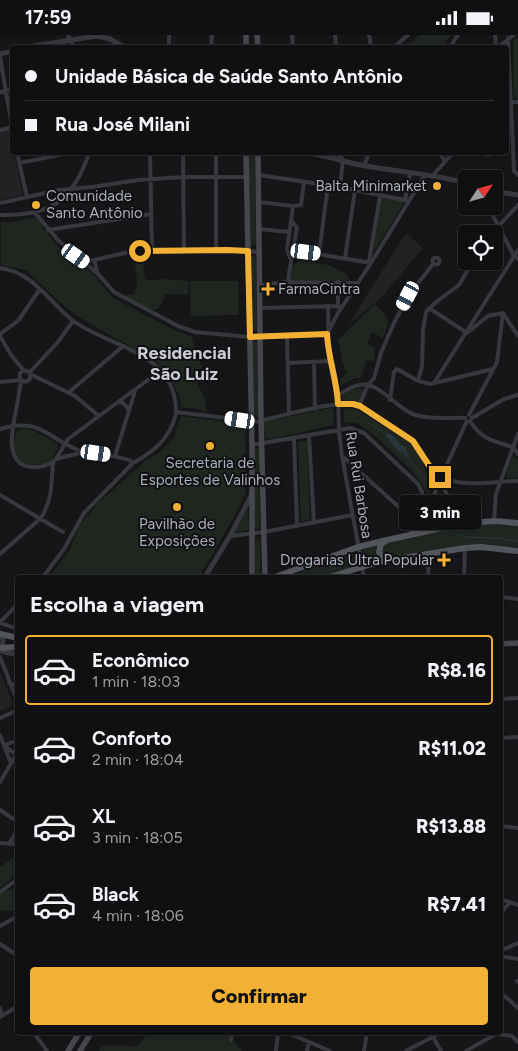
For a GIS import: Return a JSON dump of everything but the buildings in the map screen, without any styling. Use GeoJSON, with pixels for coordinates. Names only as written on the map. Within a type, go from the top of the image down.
{"type":"FeatureCollection","features":[{"type":"Feature","properties":{"kind":"main road"},"geometry":{"type":"LineString","coordinates":[[246,155],[250,421],[252,445],[252,575]]}},
{"type":"Feature","properties":{"kind":"main road"},"geometry":{"type":"LineString","coordinates":[[258,155],[265,575]]}},
{"type":"Feature","properties":{"kind":"main road"},"geometry":{"type":"LineString","coordinates":[[281,575],[358,547],[386,540],[460,525],[494,521],[518,523]]}},
{"type":"Feature","properties":{"kind":"main road"},"geometry":{"type":"LineString","coordinates":[[386,540],[381,545],[379,552],[383,558],[389,560]]}},
{"type":"Feature","properties":{"kind":"main road"},"geometry":{"type":"LineString","coordinates":[[336,575],[362,566],[389,560],[465,548],[481,547],[518,551]]}},
{"type":"Feature","properties":{"kind":"main road"},"geometry":{"type":"LineString","coordinates":[[0,634],[15,637]]}},
{"type":"Feature","properties":{"kind":"main road"},"geometry":{"type":"LineString","coordinates":[[503,645],[518,643]]}},
{"type":"Feature","properties":{"kind":"main road"},"geometry":{"type":"LineString","coordinates":[[0,649],[15,647]]}},
{"type":"Feature","properties":{"kind":"main road"},"geometry":{"type":"LineString","coordinates":[[68,1051],[78,1035]]}},
{"type":"Feature","properties":{"kind":"main road"},"geometry":{"type":"LineString","coordinates":[[80,1051],[91,1035]]}},
{"type":"Feature","properties":{"kind":"street"},"geometry":{"type":"LineString","coordinates":[[499,45],[514,35]]}},
{"type":"Feature","properties":{"kind":"street"},"geometry":{"type":"LineString","coordinates":[[36,45],[70,37],[97,36],[110,39],[120,45]]}},
{"type":"Feature","properties":{"kind":"street"},"geometry":{"type":"LineString","coordinates":[[396,45],[405,36]]}},
{"type":"Feature","properties":{"kind":"street"},"geometry":{"type":"LineString","coordinates":[[508,38],[508,45]]}},
{"type":"Feature","properties":{"kind":"street"},"geometry":{"type":"LineString","coordinates":[[0,55],[10,115]]}},
{"type":"Feature","properties":{"kind":"street"},"geometry":{"type":"LineString","coordinates":[[509,67],[514,171],[518,175]]}},
{"type":"Feature","properties":{"kind":"street"},"geometry":{"type":"LineString","coordinates":[[0,91],[10,90]]}},
{"type":"Feature","properties":{"kind":"street"},"geometry":{"type":"LineString","coordinates":[[512,102],[518,102]]}},
{"type":"Feature","properties":{"kind":"street"},"geometry":{"type":"LineString","coordinates":[[512,138],[518,137]]}},
{"type":"Feature","properties":{"kind":"street"},"geometry":{"type":"LineString","coordinates":[[17,155],[27,197]]}},
{"type":"Feature","properties":{"kind":"street"},"geometry":{"type":"LineString","coordinates":[[19,163],[59,155]]}},
{"type":"Feature","properties":{"kind":"street"},"geometry":{"type":"LineString","coordinates":[[0,215],[35,213],[62,200],[82,171],[87,155]]}},
{"type":"Feature","properties":{"kind":"street"},"geometry":{"type":"LineString","coordinates":[[150,155],[152,251]]}},
{"type":"Feature","properties":{"kind":"street"},"geometry":{"type":"LineString","coordinates":[[183,155],[184,251]]}},
{"type":"Feature","properties":{"kind":"street"},"geometry":{"type":"LineString","coordinates":[[216,155],[216,250]]}},
{"type":"Feature","properties":{"kind":"street"},"geometry":{"type":"LineString","coordinates":[[324,155],[364,166],[433,175],[458,181]]}},
{"type":"Feature","properties":{"kind":"street"},"geometry":{"type":"LineString","coordinates":[[339,155],[343,160],[340,187]]}},
{"type":"Feature","properties":{"kind":"street"},"geometry":{"type":"LineString","coordinates":[[364,166],[369,155]]}},
{"type":"Feature","properties":{"kind":"street"},"geometry":{"type":"LineString","coordinates":[[440,155],[445,161]]}},
{"type":"Feature","properties":{"kind":"street"},"geometry":{"type":"LineString","coordinates":[[433,175],[451,155]]}},
{"type":"Feature","properties":{"kind":"street"},"geometry":{"type":"LineString","coordinates":[[407,200],[410,173]]}},
{"type":"Feature","properties":{"kind":"street"},"geometry":{"type":"LineString","coordinates":[[259,175],[340,187],[407,200]]}},
{"type":"Feature","properties":{"kind":"street"},"geometry":{"type":"LineString","coordinates":[[41,211],[48,231],[69,251],[85,262],[118,295],[178,325],[195,332],[250,337],[327,334],[407,200],[425,175]]}},
{"type":"Feature","properties":{"kind":"street"},"geometry":{"type":"LineString","coordinates":[[0,203],[59,191],[151,179],[247,177]]}},
{"type":"Feature","properties":{"kind":"street"},"geometry":{"type":"LineString","coordinates":[[258,202],[300,206],[304,182]]}},
{"type":"Feature","properties":{"kind":"street"},"geometry":{"type":"LineString","coordinates":[[319,253],[328,185]]}},
{"type":"Feature","properties":{"kind":"street"},"geometry":{"type":"LineString","coordinates":[[345,258],[355,190]]}},
{"type":"Feature","properties":{"kind":"street"},"geometry":{"type":"LineString","coordinates":[[59,191],[63,194],[62,200]]}},
{"type":"Feature","properties":{"kind":"street"},"geometry":{"type":"LineString","coordinates":[[503,192],[518,195]]}},
{"type":"Feature","properties":{"kind":"street"},"geometry":{"type":"LineString","coordinates":[[370,263],[380,196]]}},
{"type":"Feature","properties":{"kind":"street"},"geometry":{"type":"LineString","coordinates":[[500,225],[518,205]]}},
{"type":"Feature","properties":{"kind":"street"},"geometry":{"type":"LineString","coordinates":[[290,258],[287,250],[293,206]]}},
{"type":"Feature","properties":{"kind":"street"},"geometry":{"type":"LineString","coordinates":[[35,213],[44,223]]}},
{"type":"Feature","properties":{"kind":"street"},"geometry":{"type":"LineString","coordinates":[[48,231],[151,215]]}},
{"type":"Feature","properties":{"kind":"street"},"geometry":{"type":"LineString","coordinates":[[288,282],[290,258],[294,250],[296,228],[291,220]]}},
{"type":"Feature","properties":{"kind":"street"},"geometry":{"type":"LineString","coordinates":[[259,229],[289,232]]}},
{"type":"Feature","properties":{"kind":"street"},"geometry":{"type":"LineString","coordinates":[[503,236],[516,258]]}},
{"type":"Feature","properties":{"kind":"street"},"geometry":{"type":"LineString","coordinates":[[85,262],[125,253],[152,251],[216,250],[260,252]]}},
{"type":"Feature","properties":{"kind":"street"},"geometry":{"type":"LineString","coordinates":[[294,250],[370,263]]}},
{"type":"Feature","properties":{"kind":"street"},"geometry":{"type":"LineString","coordinates":[[434,383],[516,258],[518,250]]}},
{"type":"Feature","properties":{"kind":"street"},"geometry":{"type":"LineString","coordinates":[[94,260],[98,274]]}},
{"type":"Feature","properties":{"kind":"street"},"geometry":{"type":"LineString","coordinates":[[360,406],[368,385],[374,379],[381,353],[404,303],[433,264]]}},
{"type":"Feature","properties":{"kind":"street"},"geometry":{"type":"LineString","coordinates":[[0,268],[21,273],[29,278],[73,321],[148,360],[160,371],[172,389],[176,412],[170,430],[160,444],[133,462],[84,513],[56,560],[44,575]]}},
{"type":"Feature","properties":{"kind":"street"},"geometry":{"type":"LineString","coordinates":[[418,381],[422,366],[424,318],[429,308],[459,285],[468,270]]}},
{"type":"Feature","properties":{"kind":"street"},"geometry":{"type":"LineString","coordinates":[[261,285],[288,282],[358,283]]}},
{"type":"Feature","properties":{"kind":"street"},"geometry":{"type":"LineString","coordinates":[[338,282],[338,313]]}},
{"type":"Feature","properties":{"kind":"street"},"geometry":{"type":"LineString","coordinates":[[40,289],[18,321],[0,335],[11,355],[24,371],[68,393],[99,416]]}},
{"type":"Feature","properties":{"kind":"street","name":"Rua Rui Barbosa"},"geometry":{"type":"LineString","coordinates":[[328,306],[327,334],[330,361],[338,395],[342,456],[364,575]]}},
{"type":"Feature","properties":{"kind":"street"},"geometry":{"type":"LineString","coordinates":[[261,308],[338,306]]}},
{"type":"Feature","properties":{"kind":"street"},"geometry":{"type":"LineString","coordinates":[[429,308],[467,333]]}},
{"type":"Feature","properties":{"kind":"street"},"geometry":{"type":"LineString","coordinates":[[467,333],[488,316],[503,313]]}},
{"type":"Feature","properties":{"kind":"street"},"geometry":{"type":"LineString","coordinates":[[503,313],[518,335]]}},
{"type":"Feature","properties":{"kind":"street"},"geometry":{"type":"LineString","coordinates":[[409,535],[436,494],[468,419],[493,369],[499,354],[503,313]]}},
{"type":"Feature","properties":{"kind":"street"},"geometry":{"type":"LineString","coordinates":[[28,381],[29,373],[58,342],[73,321]]}},
{"type":"Feature","properties":{"kind":"street"},"geometry":{"type":"LineString","coordinates":[[287,336],[289,414]]}},
{"type":"Feature","properties":{"kind":"street"},"geometry":{"type":"LineString","coordinates":[[68,393],[122,347]]}},
{"type":"Feature","properties":{"kind":"street"},"geometry":{"type":"LineString","coordinates":[[288,363],[330,361]]}},
{"type":"Feature","properties":{"kind":"street"},"geometry":{"type":"LineString","coordinates":[[314,362],[315,409]]}},
{"type":"Feature","properties":{"kind":"street"},"geometry":{"type":"LineString","coordinates":[[390,399],[395,370],[399,369],[418,381],[434,383],[493,369]]}},
{"type":"Feature","properties":{"kind":"street"},"geometry":{"type":"LineString","coordinates":[[0,382],[19,375],[24,371]]}},
{"type":"Feature","properties":{"kind":"street"},"geometry":{"type":"LineString","coordinates":[[0,554],[41,518],[50,500],[55,460],[65,443],[160,371]]}},
{"type":"Feature","properties":{"kind":"street"},"geometry":{"type":"LineString","coordinates":[[19,375],[21,381],[11,447],[15,456],[22,463],[30,467],[41,467],[55,460],[84,452]]}},
{"type":"Feature","properties":{"kind":"street"},"geometry":{"type":"LineString","coordinates":[[0,382],[44,382]]}},
{"type":"Feature","properties":{"kind":"street"},"geometry":{"type":"LineString","coordinates":[[338,395],[351,387],[368,385],[379,390],[403,409],[421,417],[468,419],[504,399],[518,395]]}},
{"type":"Feature","properties":{"kind":"street"},"geometry":{"type":"LineString","coordinates":[[116,455],[135,390]]}},
{"type":"Feature","properties":{"kind":"street"},"geometry":{"type":"LineString","coordinates":[[119,402],[123,403],[129,410]]}},
{"type":"Feature","properties":{"kind":"street"},"geometry":{"type":"LineString","coordinates":[[176,412],[261,422],[267,419],[338,404],[353,404],[360,406],[413,441],[430,467],[442,478],[455,482],[471,483],[518,481]]}},
{"type":"Feature","properties":{"kind":"street"},"geometry":{"type":"LineString","coordinates":[[468,419],[481,436],[513,447],[518,454]]}},
{"type":"Feature","properties":{"kind":"street"},"geometry":{"type":"LineString","coordinates":[[0,429],[13,425],[26,425],[40,429],[84,452],[116,455],[133,462]]}},
{"type":"Feature","properties":{"kind":"street"},"geometry":{"type":"LineString","coordinates":[[252,445],[350,428],[364,433],[413,478],[422,492],[426,511]]}},
{"type":"Feature","properties":{"kind":"street"},"geometry":{"type":"LineString","coordinates":[[494,521],[496,495],[518,434]]}},
{"type":"Feature","properties":{"kind":"street"},"geometry":{"type":"LineString","coordinates":[[309,436],[314,523]]}},
{"type":"Feature","properties":{"kind":"street"},"geometry":{"type":"LineString","coordinates":[[294,438],[297,527]]}},
{"type":"Feature","properties":{"kind":"street"},"geometry":{"type":"LineString","coordinates":[[513,447],[518,443]]}},
{"type":"Feature","properties":{"kind":"street"},"geometry":{"type":"LineString","coordinates":[[342,456],[418,524]]}},
{"type":"Feature","properties":{"kind":"street"},"geometry":{"type":"LineString","coordinates":[[442,478],[443,486],[460,525]]}},
{"type":"Feature","properties":{"kind":"street"},"geometry":{"type":"LineString","coordinates":[[436,494],[440,491],[446,493]]}},
{"type":"Feature","properties":{"kind":"street"},"geometry":{"type":"LineString","coordinates":[[206,575],[230,536],[252,494]]}},
{"type":"Feature","properties":{"kind":"street"},"geometry":{"type":"LineString","coordinates":[[0,495],[63,532]]}},
{"type":"Feature","properties":{"kind":"street"},"geometry":{"type":"LineString","coordinates":[[230,536],[297,527],[352,515]]}},
{"type":"Feature","properties":{"kind":"street"},"geometry":{"type":"LineString","coordinates":[[464,575],[465,548]]}},
{"type":"Feature","properties":{"kind":"street"},"geometry":{"type":"LineString","coordinates":[[428,575],[429,553]]}},
{"type":"Feature","properties":{"kind":"street"},"geometry":{"type":"LineString","coordinates":[[503,597],[518,599]]}},
{"type":"Feature","properties":{"kind":"street"},"geometry":{"type":"LineString","coordinates":[[15,607],[0,622],[15,628]]}},
{"type":"Feature","properties":{"kind":"street"},"geometry":{"type":"LineString","coordinates":[[0,634],[3,639],[0,649],[15,654]]}},
{"type":"Feature","properties":{"kind":"street"},"geometry":{"type":"LineString","coordinates":[[0,657],[15,696]]}},
{"type":"Feature","properties":{"kind":"street"},"geometry":{"type":"LineString","coordinates":[[9,683],[15,685]]}},
{"type":"Feature","properties":{"kind":"street"},"geometry":{"type":"LineString","coordinates":[[503,699],[518,698]]}},
{"type":"Feature","properties":{"kind":"street"},"geometry":{"type":"LineString","coordinates":[[0,718],[15,711]]}},
{"type":"Feature","properties":{"kind":"street"},"geometry":{"type":"LineString","coordinates":[[0,735],[11,763]]}},
{"type":"Feature","properties":{"kind":"street"},"geometry":{"type":"LineString","coordinates":[[503,738],[518,737]]}},
{"type":"Feature","properties":{"kind":"street"},"geometry":{"type":"LineString","coordinates":[[5,746],[15,741]]}},
{"type":"Feature","properties":{"kind":"street"},"geometry":{"type":"LineString","coordinates":[[5,746],[15,754]]}},
{"type":"Feature","properties":{"kind":"street"},"geometry":{"type":"LineString","coordinates":[[0,782],[15,758]]}},
{"type":"Feature","properties":{"kind":"street"},"geometry":{"type":"LineString","coordinates":[[0,810],[15,820]]}},
{"type":"Feature","properties":{"kind":"street"},"geometry":{"type":"LineString","coordinates":[[503,826],[518,828]]}},
{"type":"Feature","properties":{"kind":"street"},"geometry":{"type":"LineString","coordinates":[[9,844],[15,834]]}},
{"type":"Feature","properties":{"kind":"street"},"geometry":{"type":"LineString","coordinates":[[0,843],[15,844]]}},
{"type":"Feature","properties":{"kind":"street"},"geometry":{"type":"LineString","coordinates":[[0,892],[15,881]]}},
{"type":"Feature","properties":{"kind":"street"},"geometry":{"type":"LineString","coordinates":[[503,900],[518,905]]}},
{"type":"Feature","properties":{"kind":"street"},"geometry":{"type":"LineString","coordinates":[[503,910],[510,902]]}},
{"type":"Feature","properties":{"kind":"street"},"geometry":{"type":"LineString","coordinates":[[0,926],[15,918]]}},
{"type":"Feature","properties":{"kind":"street"},"geometry":{"type":"LineString","coordinates":[[503,950],[518,943]]}},
{"type":"Feature","properties":{"kind":"street"},"geometry":{"type":"LineString","coordinates":[[0,944],[15,954]]}},
{"type":"Feature","properties":{"kind":"street"},"geometry":{"type":"LineString","coordinates":[[503,956],[518,959]]}},
{"type":"Feature","properties":{"kind":"street"},"geometry":{"type":"LineString","coordinates":[[503,996],[518,1008]]}},
{"type":"Feature","properties":{"kind":"street"},"geometry":{"type":"LineString","coordinates":[[0,1008],[1,1016],[15,1008]]}},
{"type":"Feature","properties":{"kind":"street"},"geometry":{"type":"LineString","coordinates":[[35,1035],[47,1051]]}},
{"type":"Feature","properties":{"kind":"street"},"geometry":{"type":"LineString","coordinates":[[231,1040],[232,1035]]}},
{"type":"Feature","properties":{"kind":"street"},"geometry":{"type":"LineString","coordinates":[[276,1051],[278,1035]]}},
{"type":"Feature","properties":{"kind":"street"},"geometry":{"type":"LineString","coordinates":[[292,1035],[330,1051]]}},
{"type":"Feature","properties":{"kind":"street"},"geometry":{"type":"LineString","coordinates":[[364,1051],[367,1035]]}},
{"type":"Feature","properties":{"kind":"street"},"geometry":{"type":"LineString","coordinates":[[406,1051],[436,1035]]}},
{"type":"Feature","properties":{"kind":"street"},"geometry":{"type":"LineString","coordinates":[[466,1051],[494,1035]]}},
{"type":"Feature","properties":{"kind":"street"},"geometry":{"type":"LineString","coordinates":[[503,1035],[512,1036],[518,1042]]}},
{"type":"Feature","properties":{"kind":"street"},"geometry":{"type":"LineString","coordinates":[[432,1037],[441,1051]]}},
{"type":"Feature","properties":{"kind":"street"},"geometry":{"type":"LineString","coordinates":[[308,1042],[308,1051]]}},
{"type":"Feature","properties":{"kind":"shaded area"},"geometry":{"type":"Polygon","coordinates":[[[420,35],[451,35],[444,45],[408,45],[420,35]]]}},
{"type":"Feature","properties":{"kind":"shaded area"},"geometry":{"type":"Polygon","coordinates":[[[518,37],[518,99],[514,98],[513,40],[518,37]]]}},
{"type":"Feature","properties":{"kind":"shaded area"},"geometry":{"type":"Polygon","coordinates":[[[10,129],[10,155],[14,155],[23,195],[0,200],[0,131],[10,129]]]}},
{"type":"Feature","properties":{"kind":"shaded area"},"geometry":{"type":"Polygon","coordinates":[[[248,155],[255,155],[256,244],[251,246],[248,155]]]}},
{"type":"Feature","properties":{"kind":"shaded area"},"geometry":{"type":"Polygon","coordinates":[[[381,197],[405,201],[375,250],[373,250],[381,197]]]}},
{"type":"Feature","properties":{"kind":"shaded area"},"geometry":{"type":"Polygon","coordinates":[[[39,217],[43,228],[59,248],[91,272],[113,298],[174,330],[191,336],[202,367],[196,380],[205,399],[206,413],[199,409],[181,407],[180,398],[170,377],[156,361],[80,318],[58,301],[26,270],[1,265],[1,221],[8,223],[39,217]]]}},
{"type":"Feature","properties":{"kind":"shaded area"},"geometry":{"type":"Polygon","coordinates":[[[406,233],[423,248],[380,299],[348,325],[406,233]]]}},
{"type":"Feature","properties":{"kind":"shaded area"},"geometry":{"type":"Polygon","coordinates":[[[250,256],[255,256],[256,259],[257,331],[252,330],[250,256]]]}},
{"type":"Feature","properties":{"kind":"shaded area"},"geometry":{"type":"Polygon","coordinates":[[[301,260],[328,265],[347,274],[349,280],[290,280],[291,267],[301,260]]]}},
{"type":"Feature","properties":{"kind":"shaded area"},"geometry":{"type":"Polygon","coordinates":[[[143,262],[145,279],[151,281],[162,279],[189,281],[188,294],[165,294],[162,303],[154,310],[126,297],[124,295],[133,295],[136,290],[136,263],[143,262]]]}},
{"type":"Feature","properties":{"kind":"shaded area"},"geometry":{"type":"Polygon","coordinates":[[[190,281],[238,281],[239,315],[191,316],[190,281]]]}},
{"type":"Feature","properties":{"kind":"shaded area"},"geometry":{"type":"Polygon","coordinates":[[[375,304],[386,316],[388,323],[383,338],[372,332],[367,343],[375,348],[374,361],[366,360],[361,378],[355,378],[341,385],[340,380],[347,372],[343,364],[338,340],[375,304]]]}},
{"type":"Feature","properties":{"kind":"shaded area"},"geometry":{"type":"Polygon","coordinates":[[[252,341],[257,342],[258,416],[256,418],[253,416],[252,341]]]}},
{"type":"Feature","properties":{"kind":"shaded area"},"geometry":{"type":"Polygon","coordinates":[[[358,388],[363,389],[364,392],[359,403],[343,402],[342,396],[358,388]]]}},
{"type":"Feature","properties":{"kind":"shaded area"},"geometry":{"type":"Polygon","coordinates":[[[331,408],[334,410],[333,425],[271,439],[265,438],[263,424],[266,421],[331,408]]]}},
{"type":"Feature","properties":{"kind":"shaded area"},"geometry":{"type":"Polygon","coordinates":[[[344,409],[358,410],[412,444],[419,453],[426,472],[434,480],[429,494],[413,472],[374,435],[357,423],[344,422],[344,409]]]}},
{"type":"Feature","properties":{"kind":"shaded area"},"geometry":{"type":"Polygon","coordinates":[[[181,416],[245,424],[246,492],[239,508],[200,575],[51,575],[69,551],[79,526],[97,504],[145,461],[158,454],[174,437],[181,416]]]}},
{"type":"Feature","properties":{"kind":"shaded area"},"geometry":{"type":"Polygon","coordinates":[[[25,428],[57,443],[57,450],[51,462],[31,465],[20,461],[16,457],[14,451],[15,435],[19,429],[25,428]]]}},
{"type":"Feature","properties":{"kind":"shaded area"},"geometry":{"type":"Polygon","coordinates":[[[388,433],[406,447],[408,456],[405,458],[404,453],[399,452],[389,441],[389,438],[386,436],[388,433]]]}},
{"type":"Feature","properties":{"kind":"shaded area"},"geometry":{"type":"Polygon","coordinates":[[[307,441],[310,519],[301,522],[298,442],[307,441]]]}},
{"type":"Feature","properties":{"kind":"shaded area"},"geometry":{"type":"Polygon","coordinates":[[[257,448],[259,451],[260,528],[258,529],[254,528],[254,449],[257,448]]]}},
{"type":"Feature","properties":{"kind":"shaded area"},"geometry":{"type":"Polygon","coordinates":[[[513,456],[518,459],[518,478],[508,478],[506,475],[513,456]]]}},
{"type":"Feature","properties":{"kind":"shaded area"},"geometry":{"type":"Polygon","coordinates":[[[438,493],[453,518],[429,525],[426,522],[438,493]]]}},
{"type":"Feature","properties":{"kind":"shaded area"},"geometry":{"type":"Polygon","coordinates":[[[248,508],[249,530],[235,533],[234,531],[248,508]]]}},
{"type":"Feature","properties":{"kind":"shaded area"},"geometry":{"type":"Polygon","coordinates":[[[518,524],[518,547],[469,545],[393,556],[327,575],[293,575],[371,547],[460,526],[518,524]]]}},
{"type":"Feature","properties":{"kind":"shaded area"},"geometry":{"type":"Polygon","coordinates":[[[257,538],[260,541],[261,575],[255,575],[255,542],[257,538]]]}},
{"type":"Feature","properties":{"kind":"shaded area"},"geometry":{"type":"Polygon","coordinates":[[[0,672],[14,705],[0,711],[0,672]]]}},
{"type":"Feature","properties":{"kind":"shaded area"},"geometry":{"type":"Polygon","coordinates":[[[15,856],[15,876],[0,888],[0,867],[15,856]]]}},
{"type":"Feature","properties":{"kind":"shaded area"},"geometry":{"type":"Polygon","coordinates":[[[15,886],[15,909],[12,911],[0,910],[0,893],[15,886]]]}},
{"type":"Feature","properties":{"kind":"shaded area"},"geometry":{"type":"Polygon","coordinates":[[[146,1035],[228,1035],[242,1051],[99,1051],[101,1045],[138,1046],[146,1035]]]}},
{"type":"Feature","properties":{"kind":"waterway"},"geometry":{"type":"LineString","coordinates":[[365,420],[387,435]]}},
{"type":"Feature","properties":{"kind":"waterway"},"geometry":{"type":"LineString","coordinates":[[407,456],[434,490]]}},
{"type":"Feature","properties":{"kind":"waterway"},"geometry":{"type":"LineString","coordinates":[[440,499],[451,520]]}},
{"type":"Feature","properties":{"kind":"waterway"},"geometry":{"type":"LineString","coordinates":[[460,534],[464,537],[518,541]]}},
{"type":"Feature","properties":{"kind":"place","name":"Balta Minimarket"},"geometry":{"type":"Point","coordinates":[437,186]}},
{"type":"Feature","properties":{"kind":"place","name":"Comunidade Santo Antônio"},"geometry":{"type":"Point","coordinates":[36,205]}},
{"type":"Feature","properties":{"kind":"place","name":"FarmaCintra"},"geometry":{"type":"Point","coordinates":[268,289]}},
{"type":"Feature","properties":{"kind":"place","name":"Secretaria de Esportes de Valinhos"},"geometry":{"type":"Point","coordinates":[210,446]}},
{"type":"Feature","properties":{"kind":"place","name":"Pavilhão de Exposições"},"geometry":{"type":"Point","coordinates":[177,507]}},
{"type":"Feature","properties":{"kind":"place","name":"Drogarias Ultra Popular"},"geometry":{"type":"Point","coordinates":[444,560]}},
{"type":"Feature","properties":{"kind":"district","name":"Residencial São Luiz"},"geometry":{"type":"Point","coordinates":[184,364]}},
{"type":"Feature","properties":{"kind":"route"},"geometry":{"type":"LineString","coordinates":[[140,251],[248,251],[250,337],[327,334],[329,357],[338,395],[338,404],[345,403],[360,406],[413,441],[430,467],[440,477]]}}]}
